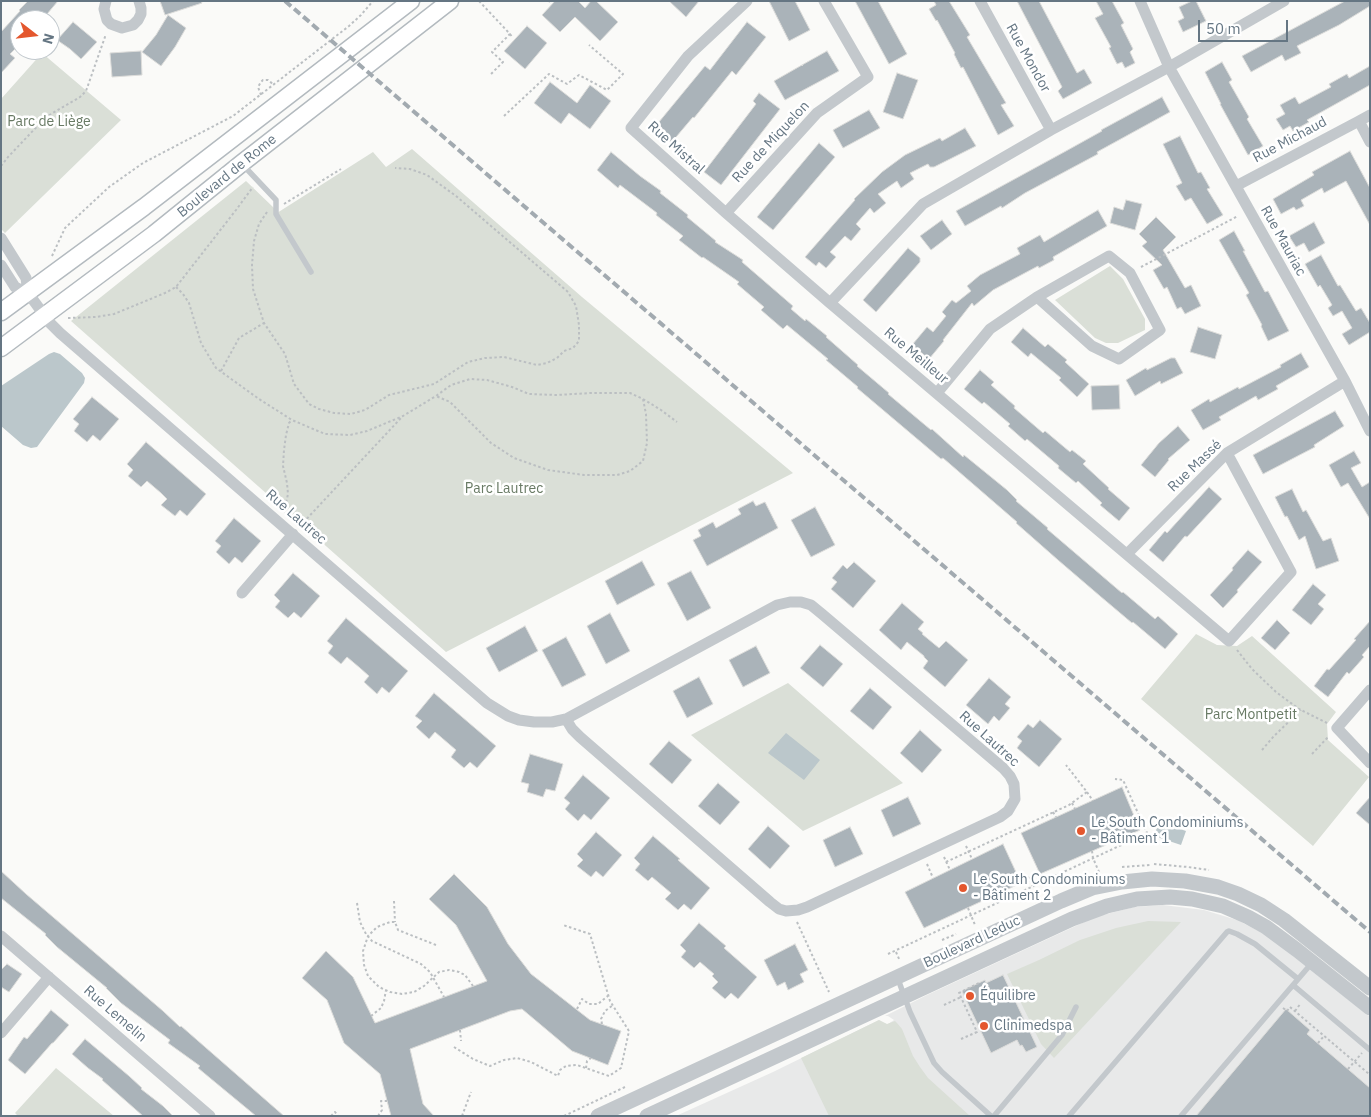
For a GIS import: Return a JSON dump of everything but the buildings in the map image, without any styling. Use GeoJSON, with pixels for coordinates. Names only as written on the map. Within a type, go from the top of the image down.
{"type":"FeatureCollection","features":[{"type":"Feature","properties":{"kind":"main road","name":"Boulevard de Rome"},"geometry":{"type":"LineString","coordinates":[[1,312],[166,190],[411,1]]}},
{"type":"Feature","properties":{"kind":"main road","name":"Boulevard de Rome"},"geometry":{"type":"LineString","coordinates":[[1,348],[154,234],[450,1]]}},
{"type":"Feature","properties":{"kind":"street"},"geometry":{"type":"LineString","coordinates":[[106,1],[104,9],[108,20],[111,24],[122,28],[133,25],[138,20],[141,8],[139,1]]}},
{"type":"Feature","properties":{"kind":"street","name":"Rue Mistral"},"geometry":{"type":"LineString","coordinates":[[747,1],[688,56],[632,128],[830,303]]}},
{"type":"Feature","properties":{"kind":"street","name":"Rue de Miquelon"},"geometry":{"type":"LineString","coordinates":[[726,213],[817,113],[868,77],[824,1]]}},
{"type":"Feature","properties":{"kind":"street","name":"Rue Mondor"},"geometry":{"type":"LineString","coordinates":[[980,1],[1050,130]]}},
{"type":"Feature","properties":{"kind":"street","name":"Rue Mauriac"},"geometry":{"type":"LineString","coordinates":[[1140,1],[1169,67],[1345,381],[1370,432]]}},
{"type":"Feature","properties":{"kind":"street"},"geometry":{"type":"LineString","coordinates":[[830,303],[923,204],[1050,130],[1169,67],[1284,1]]}},
{"type":"Feature","properties":{"kind":"street","name":"Rue Michaud"},"geometry":{"type":"LineString","coordinates":[[1236,186],[1370,115]]}},
{"type":"Feature","properties":{"kind":"street"},"geometry":{"type":"LineString","coordinates":[[1359,121],[1370,142]]}},
{"type":"Feature","properties":{"kind":"street","name":"Rue Lautrec"},"geometry":{"type":"LineString","coordinates":[[1,238],[26,278],[28,293]]}},
{"type":"Feature","properties":{"kind":"street"},"geometry":{"type":"LineString","coordinates":[[937,393],[990,329],[1037,297],[1109,256],[1130,273],[1160,330],[1118,360],[1092,346],[1037,297]]}},
{"type":"Feature","properties":{"kind":"street","name":"Rue Lautrec"},"geometry":{"type":"LineString","coordinates":[[1,266],[15,287],[28,293],[60,333],[296,531],[497,710],[513,718],[529,722],[552,722],[566,719],[777,605],[790,602],[806,603],[822,614],[1003,768],[1013,780],[1015,788],[1014,799],[1011,807],[1005,814],[807,907],[791,911],[783,910],[770,902],[580,737],[566,719]]}},
{"type":"Feature","properties":{"kind":"street","name":"Rue Meilleur"},"geometry":{"type":"LineString","coordinates":[[830,303],[1229,641]]}},
{"type":"Feature","properties":{"kind":"street","name":"Rue Massé"},"geometry":{"type":"LineString","coordinates":[[1127,554],[1228,452],[1345,381]]}},
{"type":"Feature","properties":{"kind":"street"},"geometry":{"type":"LineString","coordinates":[[1228,452],[1291,572],[1229,641]]}},
{"type":"Feature","properties":{"kind":"street"},"geometry":{"type":"LineString","coordinates":[[242,593],[296,531]]}},
{"type":"Feature","properties":{"kind":"street"},"geometry":{"type":"LineString","coordinates":[[1370,690],[1337,728],[1370,763]]}},
{"type":"Feature","properties":{"kind":"street","name":"Boulevard Leduc"},"geometry":{"type":"LineString","coordinates":[[604,1114],[899,970],[1061,900],[1117,882],[1162,879],[1186,881],[1213,886],[1238,894],[1261,905],[1296,928],[1370,988]]}},
{"type":"Feature","properties":{"kind":"street","name":"Boulevard Leduc"},"geometry":{"type":"LineString","coordinates":[[647,1116],[1098,909],[1126,901],[1146,898],[1192,899],[1230,909],[1248,917],[1266,927],[1313,962],[1370,1008]]}},
{"type":"Feature","properties":{"kind":"street","name":"Rue Lemelin"},"geometry":{"type":"LineString","coordinates":[[1,936],[210,1116]]}},
{"type":"Feature","properties":{"kind":"street"},"geometry":{"type":"LineString","coordinates":[[1,1033],[49,977]]}},
{"type":"Feature","properties":{"kind":"lane"},"geometry":{"type":"LineString","coordinates":[[242,163],[276,200],[276,214],[310,272]]}},
{"type":"Feature","properties":{"kind":"lane"},"geometry":{"type":"LineString","coordinates":[[1069,1116],[1226,932],[1229,931],[1237,934],[1255,944],[1298,979]]}},
{"type":"Feature","properties":{"kind":"lane"},"geometry":{"type":"LineString","coordinates":[[1181,1116],[1313,962]]}},
{"type":"Feature","properties":{"kind":"lane"},"geometry":{"type":"LineString","coordinates":[[899,970],[910,1012],[931,1057],[938,1067],[993,1116],[1062,1035],[1076,1007]]}},
{"type":"Feature","properties":{"kind":"lane"},"geometry":{"type":"LineString","coordinates":[[1293,984],[1370,1050]]}},
{"type":"Feature","properties":{"kind":"path"},"geometry":{"type":"LineString","coordinates":[[51,258],[66,228],[109,186],[143,163],[233,116],[355,21],[373,1]]}},
{"type":"Feature","properties":{"kind":"path"},"geometry":{"type":"LineString","coordinates":[[479,1],[514,38]]}},
{"type":"Feature","properties":{"kind":"path"},"geometry":{"type":"LineString","coordinates":[[1,166],[46,117],[80,97],[86,91],[106,32]]}},
{"type":"Feature","properties":{"kind":"path"},"geometry":{"type":"LineString","coordinates":[[491,74],[503,62],[492,52],[510,34]]}},
{"type":"Feature","properties":{"kind":"path"},"geometry":{"type":"LineString","coordinates":[[504,116],[549,74],[567,84],[578,75],[607,90],[623,74],[589,45]]}},
{"type":"Feature","properties":{"kind":"path"},"geometry":{"type":"LineString","coordinates":[[261,95],[258,87],[260,82],[268,80],[274,85]]}},
{"type":"Feature","properties":{"kind":"path"},"geometry":{"type":"LineString","coordinates":[[276,200],[259,224],[254,242],[252,265],[253,289],[264,323],[285,354],[294,384],[309,404],[334,413],[351,414],[365,410],[390,396],[434,384],[468,362],[485,358],[504,357],[537,365],[547,363],[564,351],[573,348],[579,341],[579,325],[576,306],[568,292],[456,196],[426,175],[410,168],[395,168]]}},
{"type":"Feature","properties":{"kind":"path"},"geometry":{"type":"LineString","coordinates":[[276,210],[341,169]]}},
{"type":"Feature","properties":{"kind":"path"},"geometry":{"type":"LineString","coordinates":[[68,318],[96,318],[114,314],[176,287],[258,180]]}},
{"type":"Feature","properties":{"kind":"path"},"geometry":{"type":"LineString","coordinates":[[1130,273],[1249,210]]}},
{"type":"Feature","properties":{"kind":"path"},"geometry":{"type":"LineString","coordinates":[[176,287],[189,302],[201,343],[216,368],[292,420],[325,434],[350,435],[367,430],[403,416],[451,385],[470,379],[488,380],[529,394],[630,393],[662,410],[677,422]]}},
{"type":"Feature","properties":{"kind":"path"},"geometry":{"type":"LineString","coordinates":[[221,371],[238,338],[264,323]]}},
{"type":"Feature","properties":{"kind":"path"},"geometry":{"type":"LineString","coordinates":[[436,396],[450,402],[491,443],[514,458],[548,470],[584,475],[617,475],[630,471],[642,461],[647,443],[646,414],[643,399]]}},
{"type":"Feature","properties":{"kind":"path"},"geometry":{"type":"LineString","coordinates":[[296,531],[403,416]]}},
{"type":"Feature","properties":{"kind":"path"},"geometry":{"type":"LineString","coordinates":[[284,514],[288,483],[283,466],[284,450],[289,423],[292,420]]}},
{"type":"Feature","properties":{"kind":"path"},"geometry":{"type":"LineString","coordinates":[[1229,641],[1252,669],[1276,692],[1301,710],[1337,728],[1312,754]]}},
{"type":"Feature","properties":{"kind":"path"},"geometry":{"type":"LineString","coordinates":[[1262,750],[1301,710]]}},
{"type":"Feature","properties":{"kind":"path"},"geometry":{"type":"LineString","coordinates":[[1066,765],[1093,801]]}},
{"type":"Feature","properties":{"kind":"path"},"geometry":{"type":"LineString","coordinates":[[888,954],[1147,833],[1123,780],[1115,779]]}},
{"type":"Feature","properties":{"kind":"path"},"geometry":{"type":"LineString","coordinates":[[950,870],[946,862],[1072,803],[1087,792]]}},
{"type":"Feature","properties":{"kind":"path"},"geometry":{"type":"LineString","coordinates":[[1072,803],[1075,809]]}},
{"type":"Feature","properties":{"kind":"path"},"geometry":{"type":"LineString","coordinates":[[1053,812],[1056,817]]}},
{"type":"Feature","properties":{"kind":"path"},"geometry":{"type":"LineString","coordinates":[[1092,851],[1092,858],[1099,872]]}},
{"type":"Feature","properties":{"kind":"path"},"geometry":{"type":"LineString","coordinates":[[968,852],[972,859]]}},
{"type":"Feature","properties":{"kind":"path"},"geometry":{"type":"LineString","coordinates":[[922,853],[933,878]]}},
{"type":"Feature","properties":{"kind":"path"},"geometry":{"type":"LineString","coordinates":[[1023,876],[1030,878],[1032,887]]}},
{"type":"Feature","properties":{"kind":"path"},"geometry":{"type":"LineString","coordinates":[[394,900],[395,922],[398,930],[436,945]]}},
{"type":"Feature","properties":{"kind":"path"},"geometry":{"type":"LineString","coordinates":[[357,903],[360,922],[372,941],[421,964],[433,977],[444,997]]}},
{"type":"Feature","properties":{"kind":"path"},"geometry":{"type":"LineString","coordinates":[[968,908],[976,925]]}},
{"type":"Feature","properties":{"kind":"path"},"geometry":{"type":"LineString","coordinates":[[796,920],[829,992]]}},
{"type":"Feature","properties":{"kind":"path"},"geometry":{"type":"LineString","coordinates":[[395,922],[377,927],[368,936],[363,951],[364,965],[368,976],[379,986],[390,992],[402,994],[414,992],[440,972],[449,970],[464,975],[473,986]]}},
{"type":"Feature","properties":{"kind":"path"},"geometry":{"type":"LineString","coordinates":[[454,1047],[473,1059],[490,1066],[504,1060],[517,1058],[531,1062],[558,1076],[560,1070],[566,1066],[577,1065],[609,1076],[621,1068],[629,1031],[613,1005],[590,934],[563,925]]}},
{"type":"Feature","properties":{"kind":"path"},"geometry":{"type":"LineString","coordinates":[[895,951],[899,970]]}},
{"type":"Feature","properties":{"kind":"path"},"geometry":{"type":"LineString","coordinates":[[976,1030],[960,993],[980,982]]}},
{"type":"Feature","properties":{"kind":"path"},"geometry":{"type":"LineString","coordinates":[[371,1016],[381,1008],[386,990]]}},
{"type":"Feature","properties":{"kind":"path"},"geometry":{"type":"LineString","coordinates":[[576,1009],[582,999],[589,1004],[598,1004],[609,994]]}},
{"type":"Feature","properties":{"kind":"path"},"geometry":{"type":"LineString","coordinates":[[944,1005],[961,997]]}},
{"type":"Feature","properties":{"kind":"path"},"geometry":{"type":"LineString","coordinates":[[602,1024],[601,1019],[605,1011],[613,1005]]}},
{"type":"Feature","properties":{"kind":"path"},"geometry":{"type":"LineString","coordinates":[[1287,1010],[1290,1007],[1369,1074]]}},
{"type":"Feature","properties":{"kind":"path"},"geometry":{"type":"LineString","coordinates":[[961,1039],[977,1032],[976,1030],[979,1028]]}},
{"type":"Feature","properties":{"kind":"path"},"geometry":{"type":"LineString","coordinates":[[460,1030],[461,1042]]}},
{"type":"Feature","properties":{"kind":"path"},"geometry":{"type":"LineString","coordinates":[[1318,1043],[1324,1036]]}},
{"type":"Feature","properties":{"kind":"path"},"geometry":{"type":"LineString","coordinates":[[586,1068],[587,1061],[591,1058]]}},
{"type":"Feature","properties":{"kind":"path"},"geometry":{"type":"LineString","coordinates":[[1348,1069],[1355,1061]]}},
{"type":"Feature","properties":{"kind":"path"},"geometry":{"type":"LineString","coordinates":[[462,1116],[471,1092]]}},
{"type":"Feature","properties":{"kind":"path"},"geometry":{"type":"LineString","coordinates":[[564,1116],[606,1096]]}},
{"type":"Feature","properties":{"kind":"path"},"geometry":{"type":"LineString","coordinates":[[378,1116],[382,1110],[381,1101],[387,1101]]}},
{"type":"Feature","properties":{"kind":"path"},"geometry":{"type":"LineString","coordinates":[[331,1116],[335,1112],[338,1116]]}},
{"type":"Feature","properties":{"kind":"shaded area"},"geometry":{"type":"Polygon","coordinates":[[[54,352],[60,354],[82,373],[85,378],[84,383],[37,447],[31,448],[23,445],[1,426],[1,386],[54,352]]]}},
{"type":"Feature","properties":{"kind":"shaded area"},"geometry":{"type":"Polygon","coordinates":[[[786,733],[820,760],[804,780],[768,753],[786,733]]]}},
{"type":"Feature","properties":{"kind":"shaded area"},"geometry":{"type":"Polygon","coordinates":[[[1159,822],[1186,831],[1181,845],[1154,836],[1159,822]]]}},
{"type":"Feature","properties":{"kind":"shaded area"},"geometry":{"type":"Polygon","coordinates":[[[1163,905],[1204,910],[1237,920],[1264,934],[1370,1017],[1370,1116],[676,1116],[773,1072],[879,1020],[888,1024],[894,1020],[885,1016],[1095,917],[1134,907],[1163,905]]]}},
{"type":"Feature","properties":{"kind":"green space","name":"Parc de Liège"},"geometry":{"type":"Polygon","coordinates":[[[36,60],[50,60],[121,120],[5,233],[1,229],[1,99],[36,60]]]}},
{"type":"Feature","properties":{"kind":"green space","name":"Parc Lautrec"},"geometry":{"type":"Polygon","coordinates":[[[412,149],[582,297],[793,473],[446,652],[71,321],[246,181],[277,213],[373,152],[386,167],[412,149]]]}},
{"type":"Feature","properties":{"kind":"green space"},"geometry":{"type":"Polygon","coordinates":[[[1110,266],[1123,279],[1145,319],[1145,330],[1118,343],[1106,343],[1095,338],[1055,300],[1110,266]]]}},
{"type":"Feature","properties":{"kind":"green space","name":"Parc Montpetit"},"geometry":{"type":"Polygon","coordinates":[[[1196,634],[1217,645],[1237,646],[1252,636],[1336,712],[1327,724],[1328,740],[1369,777],[1313,846],[1141,699],[1196,634]]]}},
{"type":"Feature","properties":{"kind":"green space"},"geometry":{"type":"Polygon","coordinates":[[[788,683],[903,783],[803,831],[691,735],[788,683]]]}},
{"type":"Feature","properties":{"kind":"green space"},"geometry":{"type":"Polygon","coordinates":[[[1148,921],[1181,922],[1054,1058],[1041,1044],[1007,974],[1080,940],[1116,928],[1148,921]]]}},
{"type":"Feature","properties":{"kind":"green space"},"geometry":{"type":"Polygon","coordinates":[[[879,1020],[887,1024],[895,1021],[897,1023],[902,1029],[913,1056],[928,1078],[970,1116],[829,1116],[801,1058],[879,1020]]]}},
{"type":"Feature","properties":{"kind":"green space"},"geometry":{"type":"Polygon","coordinates":[[[56,1068],[114,1116],[18,1116],[15,1113],[56,1068]]]}},
{"type":"Feature","properties":{"kind":"railway"},"geometry":{"type":"LineString","coordinates":[[285,1],[1370,932]]}},
{"type":"Feature","properties":{"kind":"place","name":"Le South Condominiums - Bâtiment 1"},"geometry":{"type":"Point","coordinates":[1081,831]}},
{"type":"Feature","properties":{"kind":"place","name":"Le South Condominiums - Bâtiment 2"},"geometry":{"type":"Point","coordinates":[963,888]}},
{"type":"Feature","properties":{"kind":"place","name":"Équilibre"},"geometry":{"type":"Point","coordinates":[970,996]}},
{"type":"Feature","properties":{"kind":"place","name":"Clinimedspa"},"geometry":{"type":"Point","coordinates":[984,1026]}}]}
